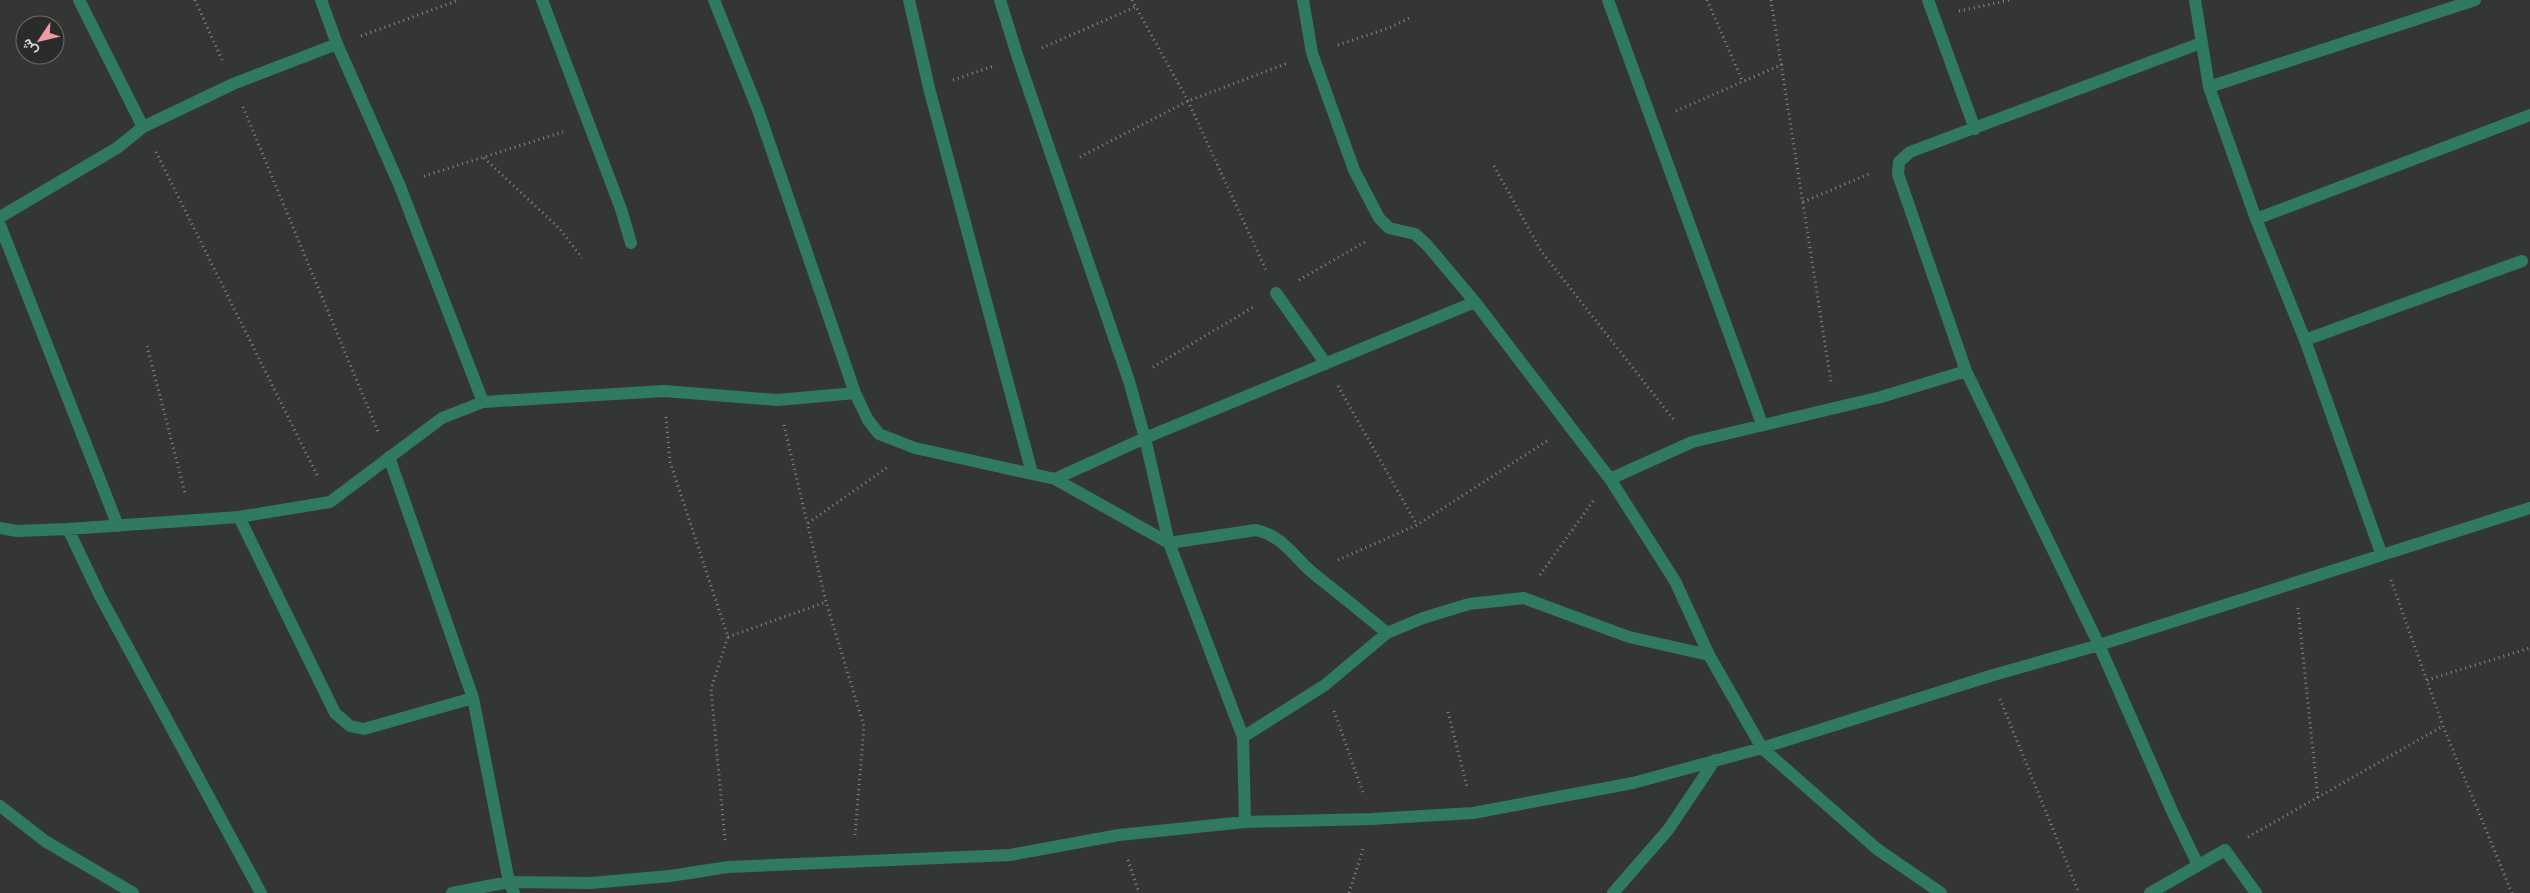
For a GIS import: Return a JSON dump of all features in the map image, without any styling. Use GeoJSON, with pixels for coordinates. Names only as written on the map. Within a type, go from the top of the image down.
{"type":"FeatureCollection","features":[{"type":"Feature","properties":{"kind":"street"},"geometry":{"type":"LineString","coordinates":[[79,0],[143,126]]}},
{"type":"Feature","properties":{"kind":"street"},"geometry":{"type":"LineString","coordinates":[[321,0],[337,44],[399,184],[483,402]]}},
{"type":"Feature","properties":{"kind":"street"},"geometry":{"type":"LineString","coordinates":[[542,0],[621,210],[630,243]]}},
{"type":"Feature","properties":{"kind":"street"},"geometry":{"type":"LineString","coordinates":[[714,0],[758,110],[855,393],[868,420],[879,434],[915,448],[1055,479],[1169,543],[1256,530],[1279,538],[1312,572],[1387,633]]}},
{"type":"Feature","properties":{"kind":"street"},"geometry":{"type":"LineString","coordinates":[[909,0],[929,88],[1032,473]]}},
{"type":"Feature","properties":{"kind":"street"},"geometry":{"type":"LineString","coordinates":[[1000,0],[1018,58],[1129,381],[1145,438],[1169,543],[1243,737],[1245,822]]}},
{"type":"Feature","properties":{"kind":"street"},"geometry":{"type":"LineString","coordinates":[[1302,0],[1312,53],[1354,170],[1379,218],[1389,228],[1416,234],[1475,302],[1610,479],[1675,581],[1709,655],[1762,748],[1876,848],[1942,893]]}},
{"type":"Feature","properties":{"kind":"street"},"geometry":{"type":"LineString","coordinates":[[1608,0],[1762,424]]}},
{"type":"Feature","properties":{"kind":"street"},"geometry":{"type":"LineString","coordinates":[[1928,0],[1975,129]]}},
{"type":"Feature","properties":{"kind":"street"},"geometry":{"type":"LineString","coordinates":[[2195,0],[2209,88],[2256,219],[2306,340],[2381,553]]}},
{"type":"Feature","properties":{"kind":"street"},"geometry":{"type":"LineString","coordinates":[[2209,88],[2475,0]]}},
{"type":"Feature","properties":{"kind":"street"},"geometry":{"type":"LineString","coordinates":[[2198,865],[2172,812],[2099,645],[1966,371],[1898,174],[1899,162],[1910,152],[2201,43]]}},
{"type":"Feature","properties":{"kind":"street"},"geometry":{"type":"LineString","coordinates":[[0,217],[117,148],[143,126],[233,84],[337,44]]}},
{"type":"Feature","properties":{"kind":"street"},"geometry":{"type":"LineString","coordinates":[[2256,219],[2530,115]]}},
{"type":"Feature","properties":{"kind":"street"},"geometry":{"type":"LineString","coordinates":[[0,225],[118,526]]}},
{"type":"Feature","properties":{"kind":"street"},"geometry":{"type":"LineString","coordinates":[[2306,340],[2522,261]]}},
{"type":"Feature","properties":{"kind":"street"},"geometry":{"type":"LineString","coordinates":[[1276,293],[1326,364]]}},
{"type":"Feature","properties":{"kind":"street"},"geometry":{"type":"LineString","coordinates":[[1055,479],[1145,438],[1475,302]]}},
{"type":"Feature","properties":{"kind":"street"},"geometry":{"type":"LineString","coordinates":[[1610,479],[1692,442],[1881,397],[1966,371]]}},
{"type":"Feature","properties":{"kind":"street"},"geometry":{"type":"LineString","coordinates":[[0,528],[17,531],[68,529],[239,518],[330,502],[442,418],[483,402],[664,391],[778,400],[855,393]]}},
{"type":"Feature","properties":{"kind":"street"},"geometry":{"type":"LineString","coordinates":[[389,457],[473,698],[511,888]]}},
{"type":"Feature","properties":{"kind":"street"},"geometry":{"type":"LineString","coordinates":[[452,893],[630,880],[728,867],[853,863],[1010,854],[1119,835],[1245,822],[1372,819],[1473,813],[1633,783],[1762,748],[1990,676],[2099,645],[2381,553],[2530,508]]}},
{"type":"Feature","properties":{"kind":"street"},"geometry":{"type":"LineString","coordinates":[[239,518],[335,712],[350,726],[364,729],[473,698]]}},
{"type":"Feature","properties":{"kind":"street"},"geometry":{"type":"LineString","coordinates":[[68,529],[100,596],[261,893]]}},
{"type":"Feature","properties":{"kind":"street"},"geometry":{"type":"LineString","coordinates":[[1243,737],[1325,685],[1387,633],[1423,618],[1469,604],[1524,598],[1628,636],[1709,655]]}},
{"type":"Feature","properties":{"kind":"street"},"geometry":{"type":"LineString","coordinates":[[1613,893],[1668,830],[1715,760]]}},
{"type":"Feature","properties":{"kind":"street"},"geometry":{"type":"LineString","coordinates":[[0,806],[46,842],[133,893]]}},
{"type":"Feature","properties":{"kind":"street"},"geometry":{"type":"LineString","coordinates":[[2150,893],[2225,850],[2256,893]]}},
{"type":"Feature","properties":{"kind":"path"},"geometry":{"type":"LineString","coordinates":[[195,0],[233,84],[389,457]]}},
{"type":"Feature","properties":{"kind":"path"},"geometry":{"type":"LineString","coordinates":[[337,44],[459,0]]}},
{"type":"Feature","properties":{"kind":"path"},"geometry":{"type":"LineString","coordinates":[[1132,0],[1188,101],[1276,293]]}},
{"type":"Feature","properties":{"kind":"path"},"geometry":{"type":"LineString","coordinates":[[1707,0],[1742,80]]}},
{"type":"Feature","properties":{"kind":"path"},"geometry":{"type":"LineString","coordinates":[[1771,0],[1783,64],[1802,202],[1836,408]]}},
{"type":"Feature","properties":{"kind":"path"},"geometry":{"type":"LineString","coordinates":[[1935,17],[2010,0]]}},
{"type":"Feature","properties":{"kind":"path"},"geometry":{"type":"LineString","coordinates":[[929,88],[1018,58],[1136,7]]}},
{"type":"Feature","properties":{"kind":"path"},"geometry":{"type":"LineString","coordinates":[[1057,169],[1188,101],[1312,53],[1389,28],[1411,17]]}},
{"type":"Feature","properties":{"kind":"path"},"geometry":{"type":"LineString","coordinates":[[1653,122],[1742,80],[1783,64]]}},
{"type":"Feature","properties":{"kind":"path"},"geometry":{"type":"LineString","coordinates":[[399,184],[589,123]]}},
{"type":"Feature","properties":{"kind":"path"},"geometry":{"type":"LineString","coordinates":[[143,126],[330,502]]}},
{"type":"Feature","properties":{"kind":"path"},"geometry":{"type":"LineString","coordinates":[[483,157],[559,228],[582,258]]}},
{"type":"Feature","properties":{"kind":"path"},"geometry":{"type":"LineString","coordinates":[[1802,202],[1899,162]]}},
{"type":"Feature","properties":{"kind":"path"},"geometry":{"type":"LineString","coordinates":[[1494,166],[1541,251],[1692,442]]}},
{"type":"Feature","properties":{"kind":"path"},"geometry":{"type":"LineString","coordinates":[[1129,381],[1389,228]]}},
{"type":"Feature","properties":{"kind":"path"},"geometry":{"type":"LineString","coordinates":[[148,346],[192,520]]}},
{"type":"Feature","properties":{"kind":"path"},"geometry":{"type":"LineString","coordinates":[[1326,364],[1417,525]]}},
{"type":"Feature","properties":{"kind":"path"},"geometry":{"type":"LineString","coordinates":[[664,391],[670,462],[728,637],[711,689],[728,867]]}},
{"type":"Feature","properties":{"kind":"path"},"geometry":{"type":"LineString","coordinates":[[778,400],[826,602],[864,726],[853,863]]}},
{"type":"Feature","properties":{"kind":"path"},"geometry":{"type":"LineString","coordinates":[[1312,572],[1417,525],[1571,426]]}},
{"type":"Feature","properties":{"kind":"path"},"geometry":{"type":"LineString","coordinates":[[808,523],[915,448]]}},
{"type":"Feature","properties":{"kind":"path"},"geometry":{"type":"LineString","coordinates":[[1524,598],[1610,479]]}},
{"type":"Feature","properties":{"kind":"path"},"geometry":{"type":"LineString","coordinates":[[2381,553],[2443,726],[2512,893]]}},
{"type":"Feature","properties":{"kind":"path"},"geometry":{"type":"LineString","coordinates":[[2295,581],[2318,799]]}},
{"type":"Feature","properties":{"kind":"path"},"geometry":{"type":"LineString","coordinates":[[728,637],[826,602]]}},
{"type":"Feature","properties":{"kind":"path"},"geometry":{"type":"LineString","coordinates":[[2427,680],[2530,648]]}},
{"type":"Feature","properties":{"kind":"path"},"geometry":{"type":"LineString","coordinates":[[1990,676],[2079,893]]}},
{"type":"Feature","properties":{"kind":"path"},"geometry":{"type":"LineString","coordinates":[[1325,685],[1372,819],[1349,893]]}},
{"type":"Feature","properties":{"kind":"path"},"geometry":{"type":"LineString","coordinates":[[1448,712],[1473,813]]}},
{"type":"Feature","properties":{"kind":"path"},"geometry":{"type":"LineString","coordinates":[[2225,850],[2318,799],[2443,726]]}},
{"type":"Feature","properties":{"kind":"path"},"geometry":{"type":"LineString","coordinates":[[1119,835],[1139,893]]}}]}
